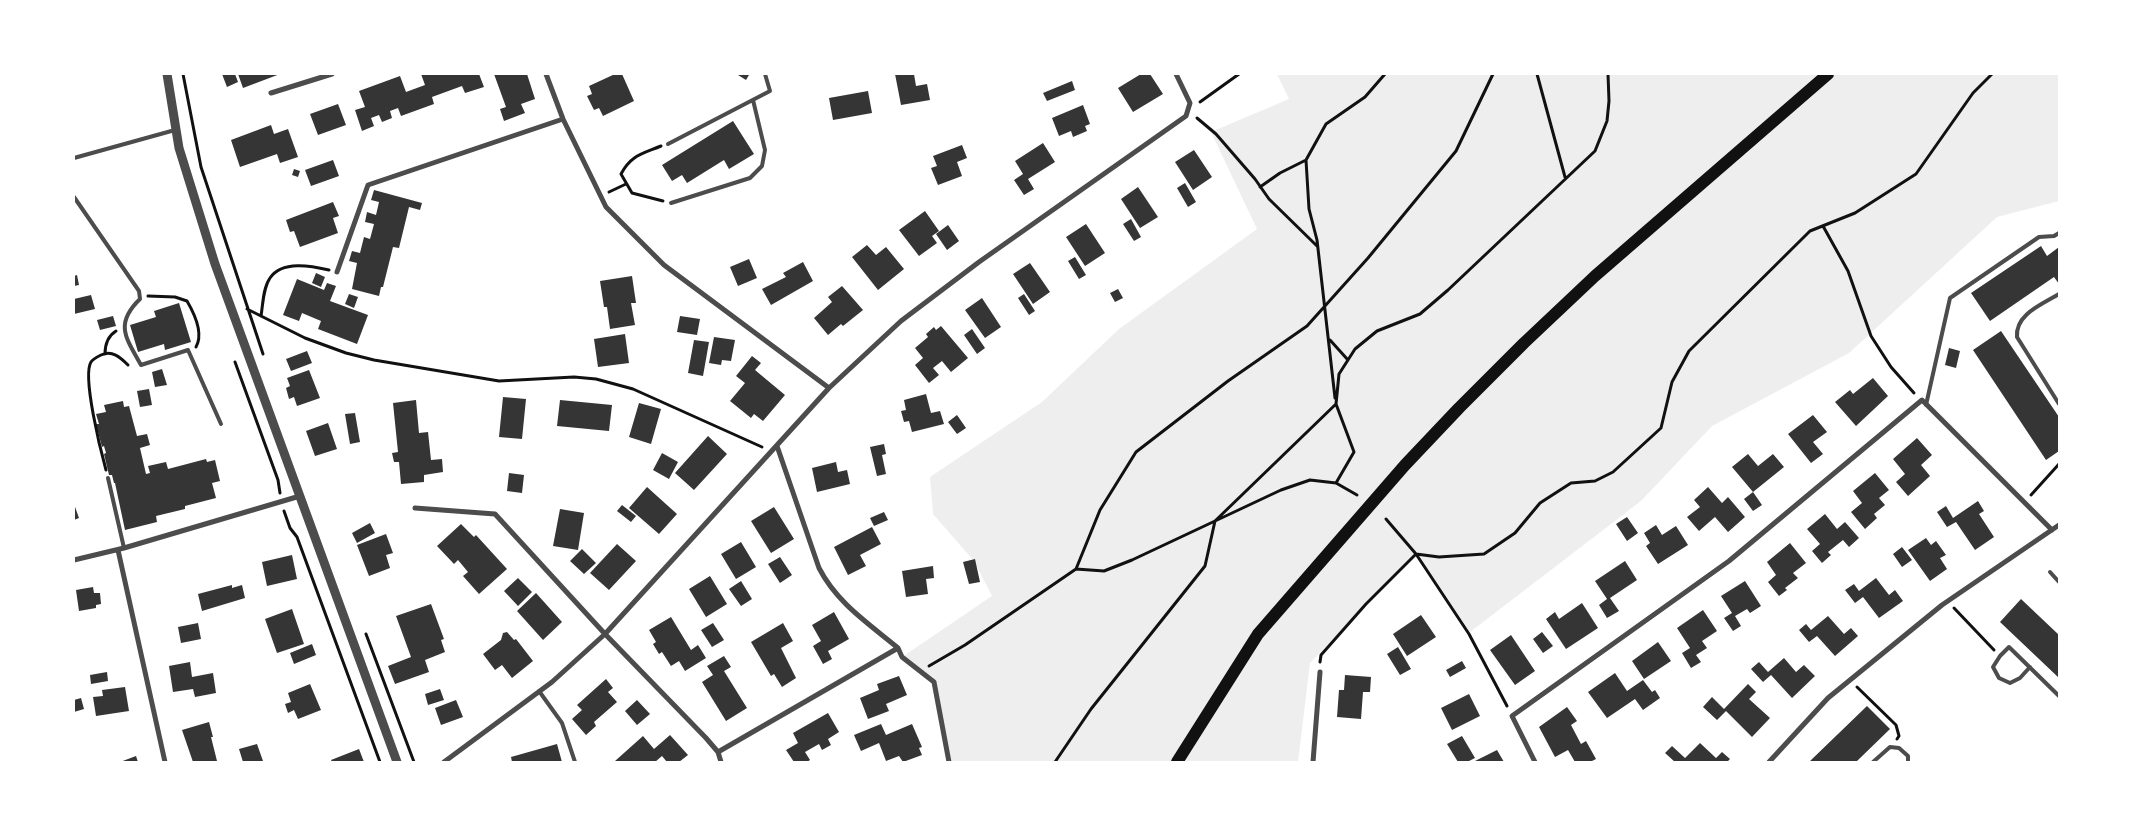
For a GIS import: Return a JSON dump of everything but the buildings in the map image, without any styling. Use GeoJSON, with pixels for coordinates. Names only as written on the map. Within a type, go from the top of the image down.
{"type":"FeatureCollection","features":[{"type":"Feature","properties":{"kind":"main road"},"geometry":{"type":"LineString","coordinates":[[1177,762],[1258,634],[1405,465],[1524,343],[1595,276],[1828,74]]}},
{"type":"Feature","properties":{"kind":"street"},"geometry":{"type":"LineString","coordinates":[[167,74],[179,148],[215,264],[397,762]]}},
{"type":"Feature","properties":{"kind":"street"},"geometry":{"type":"LineString","coordinates":[[271,93],[332,74]]}},
{"type":"Feature","properties":{"kind":"street"},"geometry":{"type":"LineString","coordinates":[[546,74],[564,119],[606,207],[664,265],[830,388]]}},
{"type":"Feature","properties":{"kind":"street"},"geometry":{"type":"LineString","coordinates":[[444,762],[539,692],[605,634],[830,388],[908,315],[1187,113],[1190,103],[1176,74]]}},
{"type":"Feature","properties":{"kind":"street"},"geometry":{"type":"LineString","coordinates":[[337,272],[368,185],[564,119]]}},
{"type":"Feature","properties":{"kind":"street"},"geometry":{"type":"LineString","coordinates":[[1535,762],[1512,716],[1729,561],[1922,400],[2052,530]]}},
{"type":"Feature","properties":{"kind":"street"},"geometry":{"type":"LineString","coordinates":[[777,446],[819,568],[828,587],[844,603],[898,648],[902,657],[934,682],[949,762]]}},
{"type":"Feature","properties":{"kind":"street"},"geometry":{"type":"LineString","coordinates":[[74,560],[118,550],[300,496]]}},
{"type":"Feature","properties":{"kind":"street"},"geometry":{"type":"LineString","coordinates":[[415,508],[495,514],[605,634],[718,752],[721,762]]}},
{"type":"Feature","properties":{"kind":"street"},"geometry":{"type":"LineString","coordinates":[[1768,762],[1828,698],[1850,680],[1948,601],[2059,525]]}},
{"type":"Feature","properties":{"kind":"street"},"geometry":{"type":"LineString","coordinates":[[118,550],[165,762]]}},
{"type":"Feature","properties":{"kind":"street"},"geometry":{"type":"LineString","coordinates":[[718,752],[898,648]]}},
{"type":"Feature","properties":{"kind":"street"},"geometry":{"type":"LineString","coordinates":[[1313,762],[1320,672]]}},
{"type":"Feature","properties":{"kind":"lane"},"geometry":{"type":"LineString","coordinates":[[668,144],[770,91],[765,74]]}},
{"type":"Feature","properties":{"kind":"lane"},"geometry":{"type":"LineString","coordinates":[[670,203],[750,178],[762,166],[765,150],[753,100]]}},
{"type":"Feature","properties":{"kind":"lane"},"geometry":{"type":"LineString","coordinates":[[74,158],[176,130]]}},
{"type":"Feature","properties":{"kind":"lane"},"geometry":{"type":"LineString","coordinates":[[74,197],[139,291],[140,299],[125,318],[126,339],[142,365],[188,350],[221,424]]}},
{"type":"Feature","properties":{"kind":"lane"},"geometry":{"type":"LineString","coordinates":[[1926,405],[1950,298],[2039,238],[2054,236],[2059,233]]}},
{"type":"Feature","properties":{"kind":"lane"},"geometry":{"type":"LineString","coordinates":[[2059,294],[2024,317],[2018,323],[2016,330],[2017,337],[2059,404]]}},
{"type":"Feature","properties":{"kind":"lane"},"geometry":{"type":"LineString","coordinates":[[108,478],[124,548]]}},
{"type":"Feature","properties":{"kind":"lane"},"geometry":{"type":"LineString","coordinates":[[2050,572],[2059,582]]}},
{"type":"Feature","properties":{"kind":"lane"},"geometry":{"type":"LineString","coordinates":[[2030,668],[2020,678],[2010,683],[1999,678],[1994,667],[2000,656],[2009,647],[2059,696]]}},
{"type":"Feature","properties":{"kind":"lane"},"geometry":{"type":"LineString","coordinates":[[539,692],[562,723],[575,762]]}},
{"type":"Feature","properties":{"kind":"lane"},"geometry":{"type":"LineString","coordinates":[[1874,762],[1890,747],[1899,748],[1908,756],[1908,762]]}},
{"type":"Feature","properties":{"kind":"path"},"geometry":{"type":"LineString","coordinates":[[183,74],[201,167],[247,310],[264,356]]}},
{"type":"Feature","properties":{"kind":"path"},"geometry":{"type":"LineString","coordinates":[[1239,74],[1187,113],[1216,134],[1282,213],[1318,246]]}},
{"type":"Feature","properties":{"kind":"path"},"geometry":{"type":"LineString","coordinates":[[1336,483],[1354,452],[1336,404],[1318,246],[1309,209],[1306,160],[1326,124],[1365,97],[1385,74]]}},
{"type":"Feature","properties":{"kind":"path"},"geometry":{"type":"LineString","coordinates":[[919,671],[965,645],[1076,569],[1100,510],[1136,452],[1228,381],[1307,326],[1368,258],[1456,151],[1493,74]]}},
{"type":"Feature","properties":{"kind":"path"},"geometry":{"type":"LineString","coordinates":[[1537,74],[1565,177]]}},
{"type":"Feature","properties":{"kind":"path"},"geometry":{"type":"LineString","coordinates":[[1055,762],[1091,710],[1205,566],[1215,521],[1336,404],[1339,374],[1355,349],[1377,332],[1420,314],[1448,290],[1565,177],[1595,151],[1607,121],[1609,101],[1608,74]]}},
{"type":"Feature","properties":{"kind":"path"},"geometry":{"type":"LineString","coordinates":[[1416,554],[1439,558],[1484,554],[1515,533],[1540,503],[1571,482],[1595,481],[1613,472],[1661,428],[1672,382],[1689,351],[1810,231],[1855,212],[1916,174],[1972,93],[1992,74]]}},
{"type":"Feature","properties":{"kind":"path"},"geometry":{"type":"LineString","coordinates":[[668,144],[627,162],[621,174],[632,193],[670,203]]}},
{"type":"Feature","properties":{"kind":"path"},"geometry":{"type":"LineString","coordinates":[[1260,187],[1280,173],[1306,160]]}},
{"type":"Feature","properties":{"kind":"path"},"geometry":{"type":"LineString","coordinates":[[601,196],[626,184]]}},
{"type":"Feature","properties":{"kind":"path"},"geometry":{"type":"LineString","coordinates":[[1823,226],[1848,271],[1871,336],[1891,367],[1922,400]]}},
{"type":"Feature","properties":{"kind":"path"},"geometry":{"type":"LineString","coordinates":[[261,316],[264,295],[270,277],[280,270],[310,265],[337,272]]}},
{"type":"Feature","properties":{"kind":"path"},"geometry":{"type":"LineString","coordinates":[[140,296],[175,297],[187,301],[194,313],[199,342],[190,354]]}},
{"type":"Feature","properties":{"kind":"path"},"geometry":{"type":"LineString","coordinates":[[247,310],[304,338],[346,354],[374,360],[499,380],[574,377],[596,379],[633,389],[772,451]]}},
{"type":"Feature","properties":{"kind":"path"},"geometry":{"type":"LineString","coordinates":[[105,354],[105,348],[110,336],[126,327]]}},
{"type":"Feature","properties":{"kind":"path"},"geometry":{"type":"LineString","coordinates":[[1329,340],[1348,360]]}},
{"type":"Feature","properties":{"kind":"path"},"geometry":{"type":"LineString","coordinates":[[108,478],[88,384],[91,362],[105,354],[114,354],[132,367],[142,365]]}},
{"type":"Feature","properties":{"kind":"path"},"geometry":{"type":"LineString","coordinates":[[2024,502],[2059,464]]}},
{"type":"Feature","properties":{"kind":"path"},"geometry":{"type":"LineString","coordinates":[[1076,569],[1104,571],[1282,490],[1310,480],[1336,483],[1357,495]]}},
{"type":"Feature","properties":{"kind":"path"},"geometry":{"type":"LineString","coordinates":[[1386,519],[1416,554],[1469,634],[1512,716]]}},
{"type":"Feature","properties":{"kind":"path"},"geometry":{"type":"LineString","coordinates":[[1320,672],[1321,655],[1366,604],[1416,554]]}},
{"type":"Feature","properties":{"kind":"path"},"geometry":{"type":"LineString","coordinates":[[1948,601],[2000,656]]}},
{"type":"Feature","properties":{"kind":"path"},"geometry":{"type":"LineString","coordinates":[[362,626],[414,762]]}},
{"type":"Feature","properties":{"kind":"path"},"geometry":{"type":"LineString","coordinates":[[1850,680],[1896,725],[1898,736],[1890,747]]}},
{"type":"Feature","properties":{"kind":"shaded area"},"geometry":{"type":"Polygon","coordinates":[[[1277,74],[2059,74],[2059,201],[1997,217],[1849,353],[1712,426],[1641,501],[1470,632],[1416,553],[1310,663],[1298,762],[949,762],[934,682],[902,657],[992,596],[974,561],[933,514],[930,477],[1042,402],[1119,329],[1257,229],[1211,132],[1289,99],[1277,74]]]}}]}
